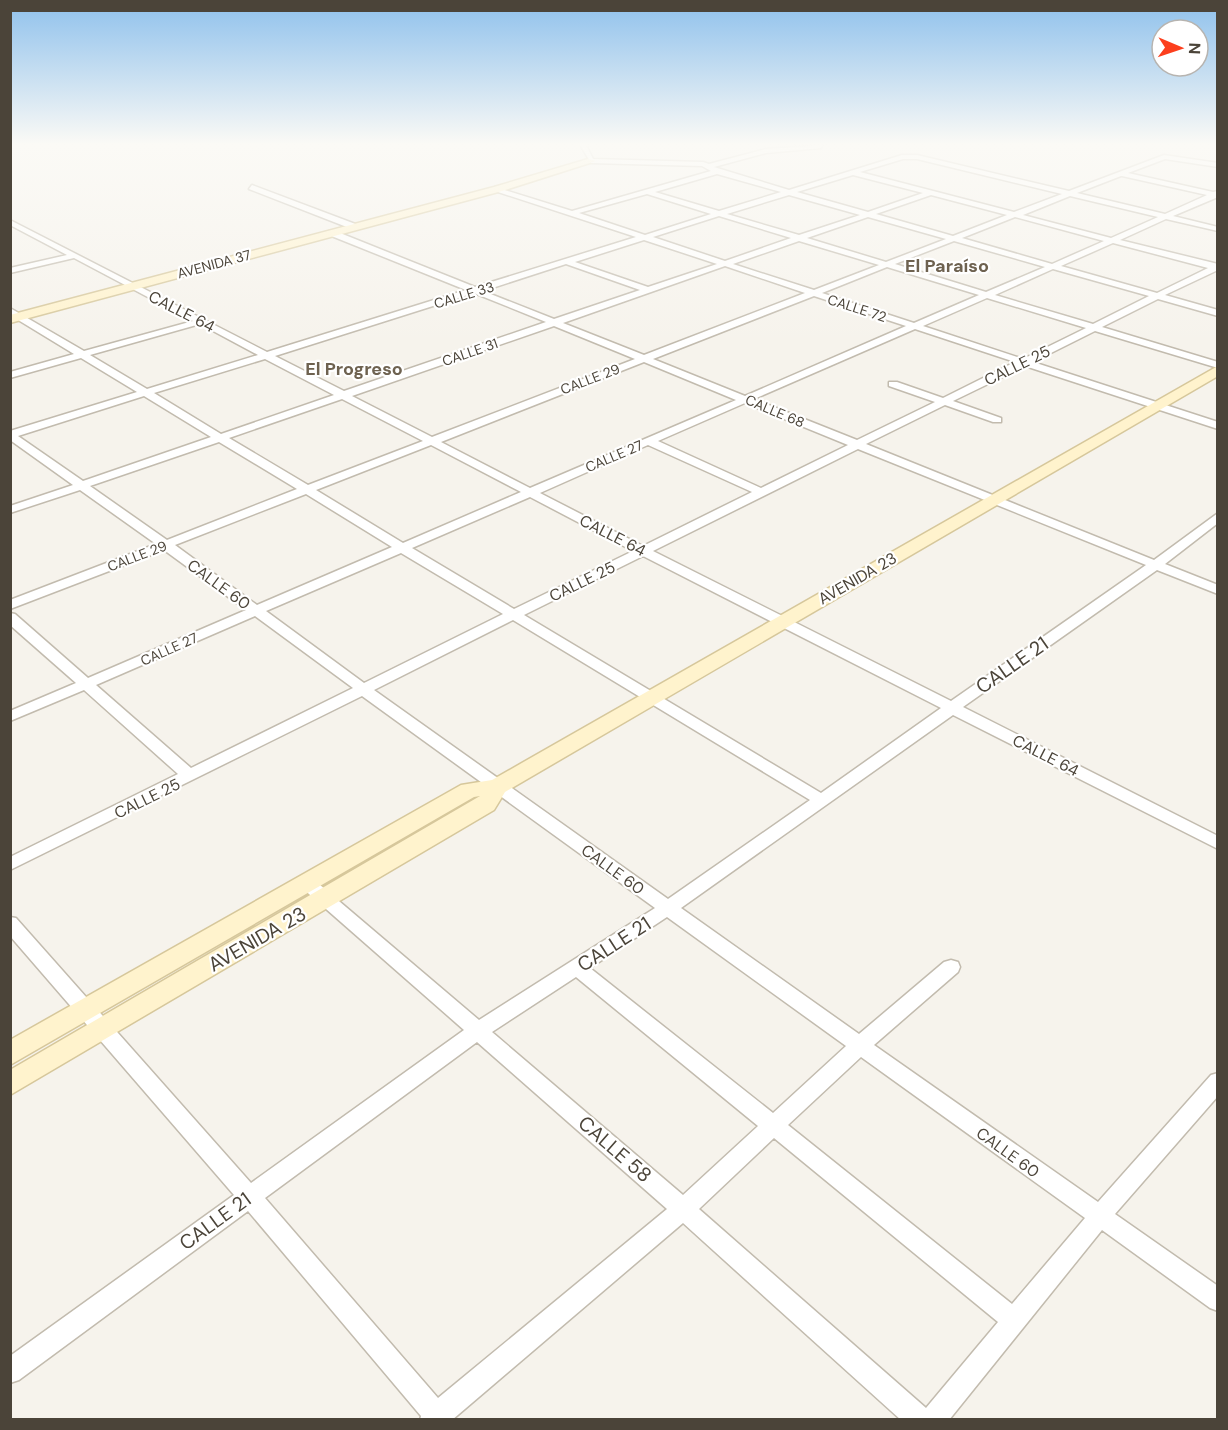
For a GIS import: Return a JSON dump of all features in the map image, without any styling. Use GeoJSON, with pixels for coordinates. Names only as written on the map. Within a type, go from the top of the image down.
{"type":"FeatureCollection","features":[{"type":"Feature","properties":{"kind":"street"},"geometry":{"type":"LineString","coordinates":[[311,210],[355,227]]}},
{"type":"Feature","properties":{"kind":"street","name":"AVENIDA 37"},"geometry":{"type":"LineString","coordinates":[[14,315],[420,210]]}},
{"type":"Feature","properties":{"kind":"street","name":"CALLE 72"},"geometry":{"type":"LineString","coordinates":[[562,210],[1218,426]]}},
{"type":"Feature","properties":{"kind":"street"},"geometry":{"type":"LineString","coordinates":[[572,213],[584,210]]}},
{"type":"Feature","properties":{"kind":"street"},"geometry":{"type":"LineString","coordinates":[[706,210],[1218,367]]}},
{"type":"Feature","properties":{"kind":"street","name":"CALLE 33"},"geometry":{"type":"LineString","coordinates":[[10,435],[735,210]]}},
{"type":"Feature","properties":{"kind":"street"},"geometry":{"type":"LineString","coordinates":[[853,210],[1218,313]]}},
{"type":"Feature","properties":{"kind":"street","name":"CALLE 31"},"geometry":{"type":"LineString","coordinates":[[10,510],[881,210]]}},
{"type":"Feature","properties":{"kind":"street"},"geometry":{"type":"LineString","coordinates":[[997,210],[1217,267]]}},
{"type":"Feature","properties":{"kind":"street","name":"CALLE 29"},"geometry":{"type":"LineString","coordinates":[[10,605],[1025,210]]}},
{"type":"Feature","properties":{"kind":"street"},"geometry":{"type":"LineString","coordinates":[[1139,210],[1218,229]]}},
{"type":"Feature","properties":{"kind":"street","name":"CALLE 27"},"geometry":{"type":"LineString","coordinates":[[10,717],[988,295],[1180,210]]}},
{"type":"Feature","properties":{"kind":"street","name":"CALLE 64"},"geometry":{"type":"LineString","coordinates":[[10,222],[530,492],[1218,843]]}},
{"type":"Feature","properties":{"kind":"street"},"geometry":{"type":"LineString","coordinates":[[10,232],[23,229]]}},
{"type":"Feature","properties":{"kind":"street","name":"CALLE 68"},"geometry":{"type":"LineString","coordinates":[[332,233],[1218,590]]}},
{"type":"Feature","properties":{"kind":"street"},"geometry":{"type":"LineString","coordinates":[[10,271],[73,256]]}},
{"type":"Feature","properties":{"kind":"street"},"geometry":{"type":"LineString","coordinates":[[568,262],[648,290]]}},
{"type":"Feature","properties":{"kind":"street","name":"CALLE 25"},"geometry":{"type":"LineString","coordinates":[[10,864],[190,776],[361,688],[1217,267]]}},
{"type":"Feature","properties":{"kind":"street"},"geometry":{"type":"LineString","coordinates":[[14,315],[149,393],[819,799]]}},
{"type":"Feature","properties":{"kind":"street"},"geometry":{"type":"LineString","coordinates":[[10,375],[201,321]]}},
{"type":"Feature","properties":{"kind":"street","name":"AVENIDA 23"},"geometry":{"type":"LineString","coordinates":[[10,1054],[84,1011],[486,805],[497,787],[1157,406],[1218,367]]}},
{"type":"Feature","properties":{"kind":"street"},"geometry":{"type":"LineString","coordinates":[[893,384],[997,420]]}},
{"type":"Feature","properties":{"kind":"street","name":"CALLE 60"},"geometry":{"type":"LineString","coordinates":[[10,435],[166,545],[497,787],[1218,1300]]}},
{"type":"Feature","properties":{"kind":"street"},"geometry":{"type":"LineString","coordinates":[[648,441],[761,492]]}},
{"type":"Feature","properties":{"kind":"street","name":"CALLE 21"},"geometry":{"type":"LineString","coordinates":[[10,1371],[479,1030],[668,909],[819,799],[1155,565],[1218,517]]}},
{"type":"Feature","properties":{"kind":"street"},"geometry":{"type":"LineString","coordinates":[[10,617],[190,776]]}},
{"type":"Feature","properties":{"kind":"street","name":"AVENIDA 23"},"geometry":{"type":"LineString","coordinates":[[10,1084],[101,1031],[317,891]]}},
{"type":"Feature","properties":{"kind":"street","name":"CALLE 58"},"geometry":{"type":"LineString","coordinates":[[317,891],[479,1030],[920,1419]]}},
{"type":"Feature","properties":{"kind":"street"},"geometry":{"type":"LineString","coordinates":[[10,923],[101,1031],[250,1196],[436,1418],[683,1209],[860,1046],[951,967]]}},
{"type":"Feature","properties":{"kind":"street"},"geometry":{"type":"LineString","coordinates":[[578,968],[1015,1322]]}},
{"type":"Feature","properties":{"kind":"street"},"geometry":{"type":"LineString","coordinates":[[932,1419],[1015,1322],[1099,1217],[1218,1081]]}},
{"type":"Feature","properties":{"kind":"district","name":"El Paraíso"},"geometry":{"type":"Point","coordinates":[947,266]}},
{"type":"Feature","properties":{"kind":"district","name":"El Progreso"},"geometry":{"type":"Point","coordinates":[354,369]}}]}
